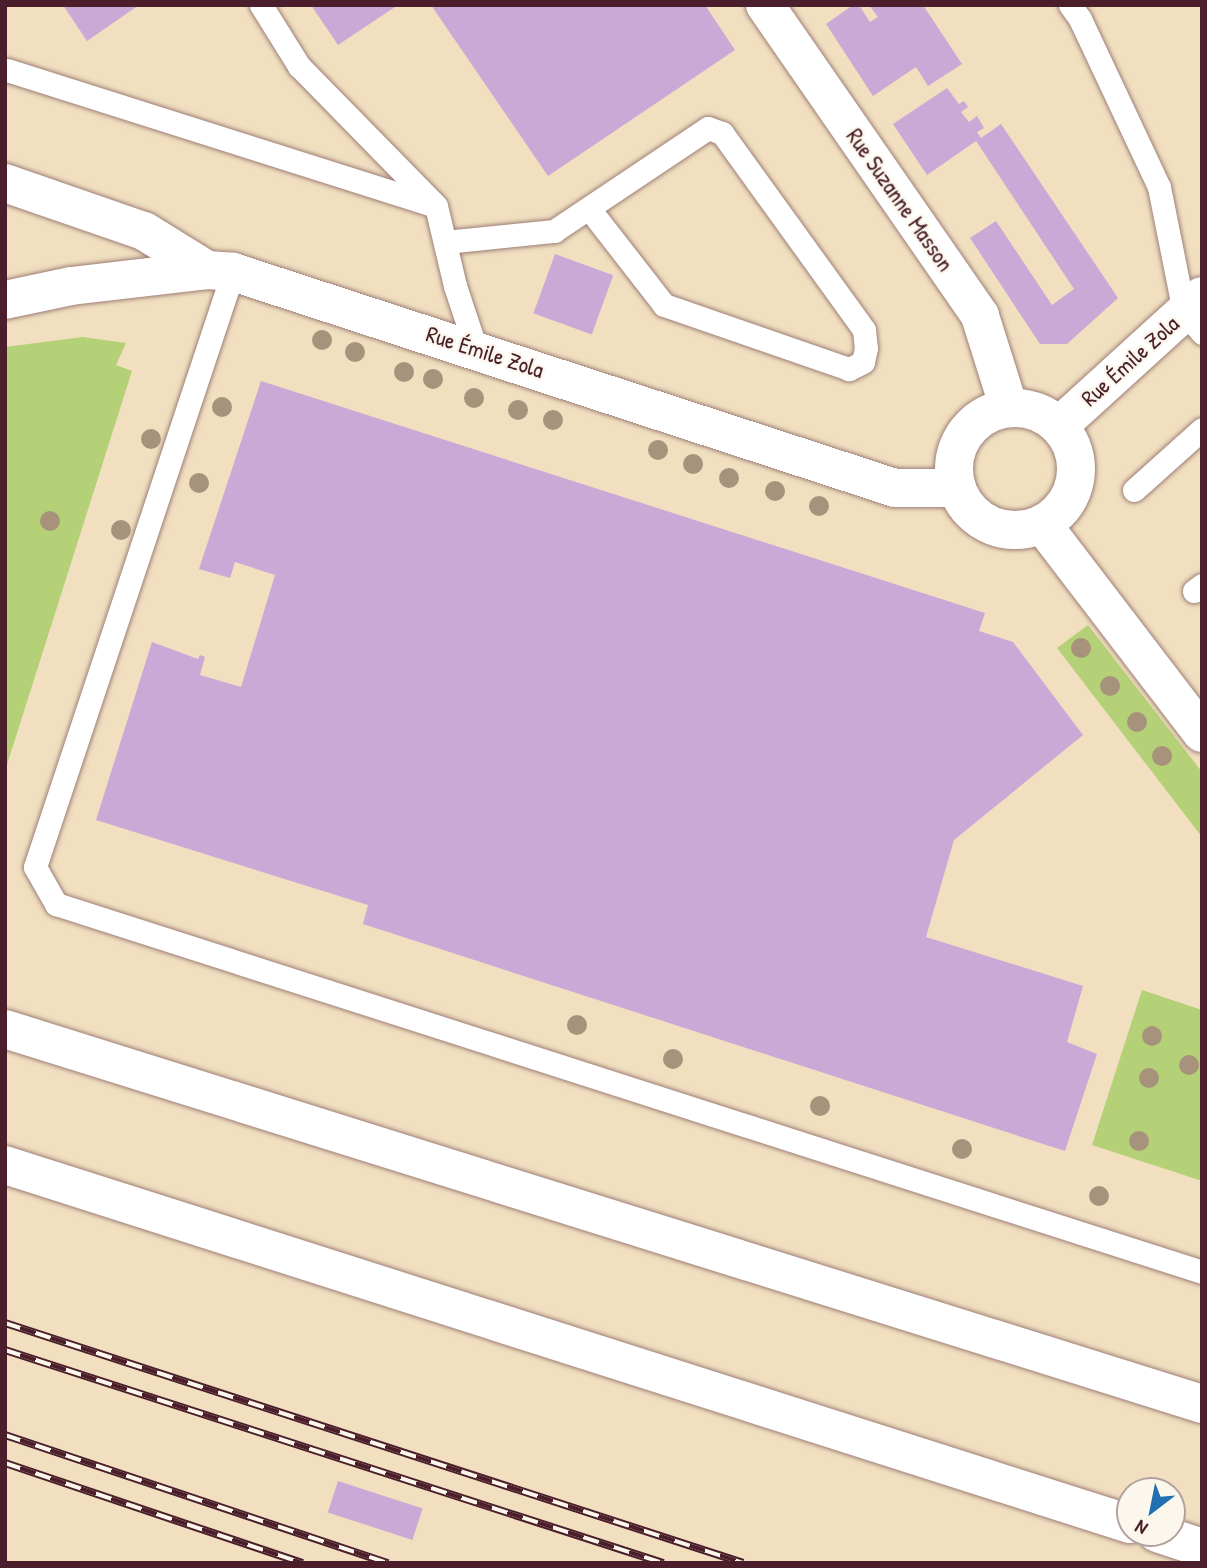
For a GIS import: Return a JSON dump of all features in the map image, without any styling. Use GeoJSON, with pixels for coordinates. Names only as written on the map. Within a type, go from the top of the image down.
{"type":"FeatureCollection","features":[{"type":"Feature","properties":{"kind":"main road","name":"Rue Suzanne Masson"},"geometry":{"type":"LineString","coordinates":[[765,5],[980,316],[1009,408]]}},
{"type":"Feature","properties":{"kind":"main road"},"geometry":{"type":"LineString","coordinates":[[5,183],[144,231],[220,271]]}},
{"type":"Feature","properties":{"kind":"main road","name":"Rue Émile Zola"},"geometry":{"type":"LineString","coordinates":[[5,300],[71,286],[220,271],[476,349],[895,488],[957,488]]}},
{"type":"Feature","properties":{"kind":"main road","name":"Rue Émile Zola"},"geometry":{"type":"LineString","coordinates":[[1059,426],[1196,314]]}},
{"type":"Feature","properties":{"kind":"main road"},"geometry":{"type":"LineString","coordinates":[[1009,408],[1044,415],[1059,426],[1070,442],[1075,460],[1075,480],[1063,505],[1042,524],[1022,530],[992,525],[967,507],[957,488],[955,461],[963,435],[991,413],[1009,408]]}},
{"type":"Feature","properties":{"kind":"main road"},"geometry":{"type":"LineString","coordinates":[[1042,524],[1202,733]]}},
{"type":"Feature","properties":{"kind":"main road"},"geometry":{"type":"LineString","coordinates":[[5,1028],[1202,1404]]}},
{"type":"Feature","properties":{"kind":"main road"},"geometry":{"type":"LineString","coordinates":[[5,1165],[1116,1520]]}},
{"type":"Feature","properties":{"kind":"lane"},"geometry":{"type":"LineString","coordinates":[[261,5],[299,65],[436,206],[455,286],[476,349]]}},
{"type":"Feature","properties":{"kind":"lane"},"geometry":{"type":"LineString","coordinates":[[1070,5],[1080,19],[1159,187],[1196,314]]}},
{"type":"Feature","properties":{"kind":"lane"},"geometry":{"type":"LineString","coordinates":[[7,70],[436,206]]}},
{"type":"Feature","properties":{"kind":"lane"},"geometry":{"type":"LineString","coordinates":[[445,242],[554,232],[708,128],[722,133],[864,330],[866,348],[863,362],[849,369],[664,305],[590,210]]}},
{"type":"Feature","properties":{"kind":"lane"},"geometry":{"type":"LineString","coordinates":[[220,271],[200,364],[35,867],[56,904],[1202,1272]]}},
{"type":"Feature","properties":{"kind":"lane"},"geometry":{"type":"LineString","coordinates":[[1134,490],[1202,429]]}},
{"type":"Feature","properties":{"kind":"green space"},"geometry":{"type":"Polygon","coordinates":[[[83,337],[126,343],[116,365],[132,371],[5,771],[5,347],[83,337]]]}},
{"type":"Feature","properties":{"kind":"green space"},"geometry":{"type":"Polygon","coordinates":[[[1088,625],[1202,772],[1202,837],[1057,648],[1088,625]]]}},
{"type":"Feature","properties":{"kind":"green space"},"geometry":{"type":"Polygon","coordinates":[[[1142,990],[1202,1010],[1202,1181],[1092,1145],[1142,990]]]}},
{"type":"Feature","properties":{"kind":"building"},"geometry":{"type":"Polygon","coordinates":[[[63,5],[139,5],[87,41],[63,5]]]}},
{"type":"Feature","properties":{"kind":"building"},"geometry":{"type":"Polygon","coordinates":[[[311,5],[398,5],[338,45],[311,5]]]}},
{"type":"Feature","properties":{"kind":"building"},"geometry":{"type":"Polygon","coordinates":[[[431,5],[705,5],[735,50],[548,176],[431,5]]]}},
{"type":"Feature","properties":{"kind":"building"},"geometry":{"type":"Polygon","coordinates":[[[853,5],[859,5],[870,22],[878,17],[869,5],[923,5],[962,64],[928,86],[916,67],[873,96],[826,24],[853,5]]]}},
{"type":"Feature","properties":{"kind":"building"},"geometry":{"type":"Polygon","coordinates":[[[947,88],[959,104],[964,101],[968,107],[961,112],[969,122],[977,116],[984,128],[977,132],[981,138],[1001,124],[1118,298],[1067,344],[1040,344],[970,238],[996,221],[1052,305],[1074,289],[976,141],[927,175],[893,124],[947,88]]]}},
{"type":"Feature","properties":{"kind":"building"},"geometry":{"type":"Polygon","coordinates":[[[555,254],[613,275],[592,334],[533,313],[555,254]]]}},
{"type":"Feature","properties":{"kind":"building"},"geometry":{"type":"Polygon","coordinates":[[[261,381],[985,613],[979,631],[1013,642],[1083,735],[954,840],[926,937],[1083,986],[1067,1042],[1097,1054],[1065,1151],[363,924],[368,905],[96,820],[152,642],[198,659],[200,655],[205,657],[200,675],[241,687],[275,575],[235,562],[230,578],[199,569],[261,381]]]}},
{"type":"Feature","properties":{"kind":"building"},"geometry":{"type":"Polygon","coordinates":[[[338,1481],[423,1509],[412,1540],[328,1512],[338,1481]]]}},
{"type":"Feature","properties":{"kind":"railway"},"geometry":{"type":"LineString","coordinates":[[5,1323],[743,1563]]}},
{"type":"Feature","properties":{"kind":"railway"},"geometry":{"type":"LineString","coordinates":[[5,1350],[663,1563]]}},
{"type":"Feature","properties":{"kind":"railway"},"geometry":{"type":"LineString","coordinates":[[5,1435],[388,1563]]}},
{"type":"Feature","properties":{"kind":"railway"},"geometry":{"type":"LineString","coordinates":[[5,1463],[303,1563]]}}]}
